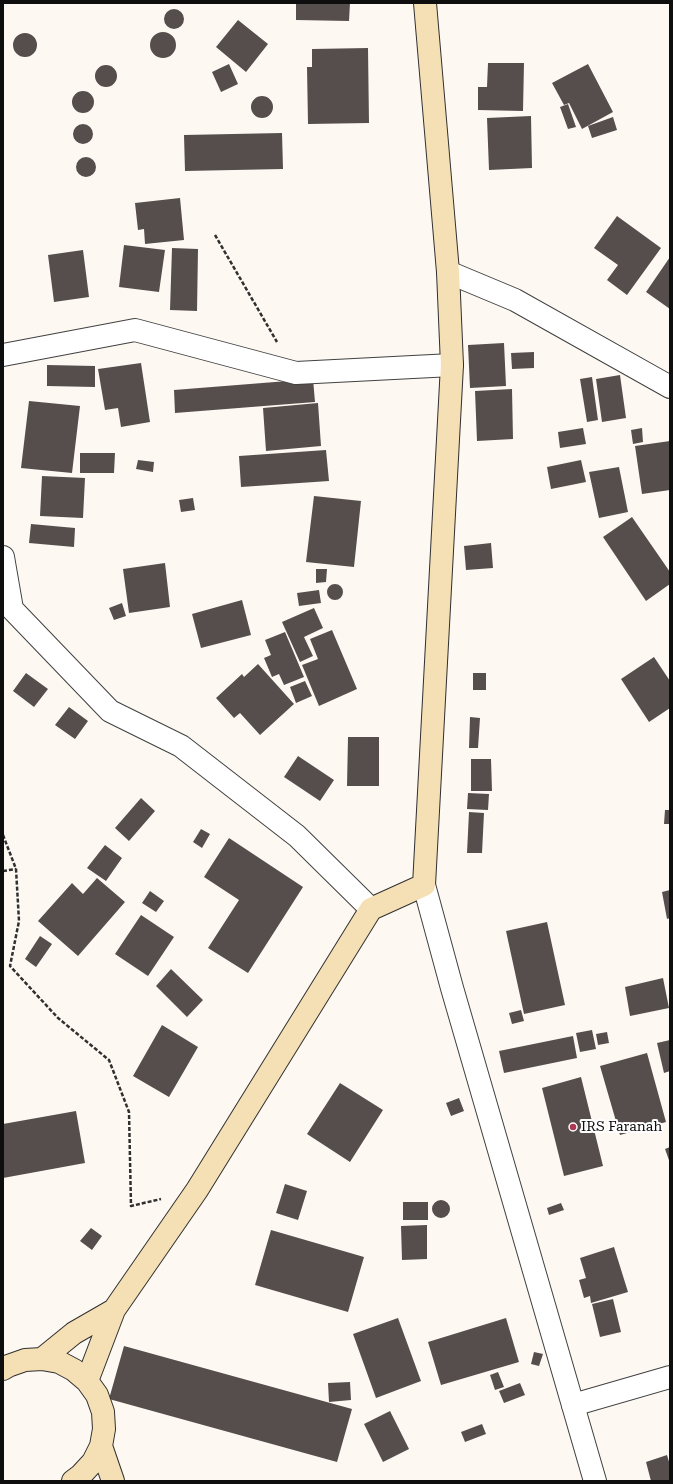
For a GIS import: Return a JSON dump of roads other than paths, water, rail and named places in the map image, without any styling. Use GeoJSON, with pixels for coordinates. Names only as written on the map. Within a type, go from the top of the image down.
{"type":"FeatureCollection","features":[{"type":"Feature","properties":{"kind":"main road"},"geometry":{"type":"LineString","coordinates":[[87,1381],[114,1310],[197,1190],[372,910],[424,885],[452,365],[448,272],[425,3]]}},
{"type":"Feature","properties":{"kind":"main road"},"geometry":{"type":"LineString","coordinates":[[42,1359],[74,1333],[114,1310]]}},
{"type":"Feature","properties":{"kind":"main road"},"geometry":{"type":"LineString","coordinates":[[5,1366],[25,1360],[42,1359],[59,1362],[74,1370],[87,1381],[97,1395],[103,1412],[104,1429],[100,1446],[93,1462],[73,1481]]}},
{"type":"Feature","properties":{"kind":"main road"},"geometry":{"type":"LineString","coordinates":[[100,1446],[113,1481]]}},
{"type":"Feature","properties":{"kind":"street"},"geometry":{"type":"LineString","coordinates":[[448,272],[516,300],[670,387]]}},
{"type":"Feature","properties":{"kind":"street"},"geometry":{"type":"LineString","coordinates":[[3,354],[136,330],[296,373],[452,365]]}},
{"type":"Feature","properties":{"kind":"street"},"geometry":{"type":"LineString","coordinates":[[3,557],[12,608],[110,711],[181,746],[297,836],[372,910]]}},
{"type":"Feature","properties":{"kind":"street"},"geometry":{"type":"LineString","coordinates":[[424,885],[456,1003],[595,1481]]}},
{"type":"Feature","properties":{"kind":"street"},"geometry":{"type":"LineString","coordinates":[[573,1405],[670,1377]]}},
{"type":"Feature","properties":{"kind":"place","name":"IRS Faranah"},"geometry":{"type":"Point","coordinates":[573,1127]}}]}
